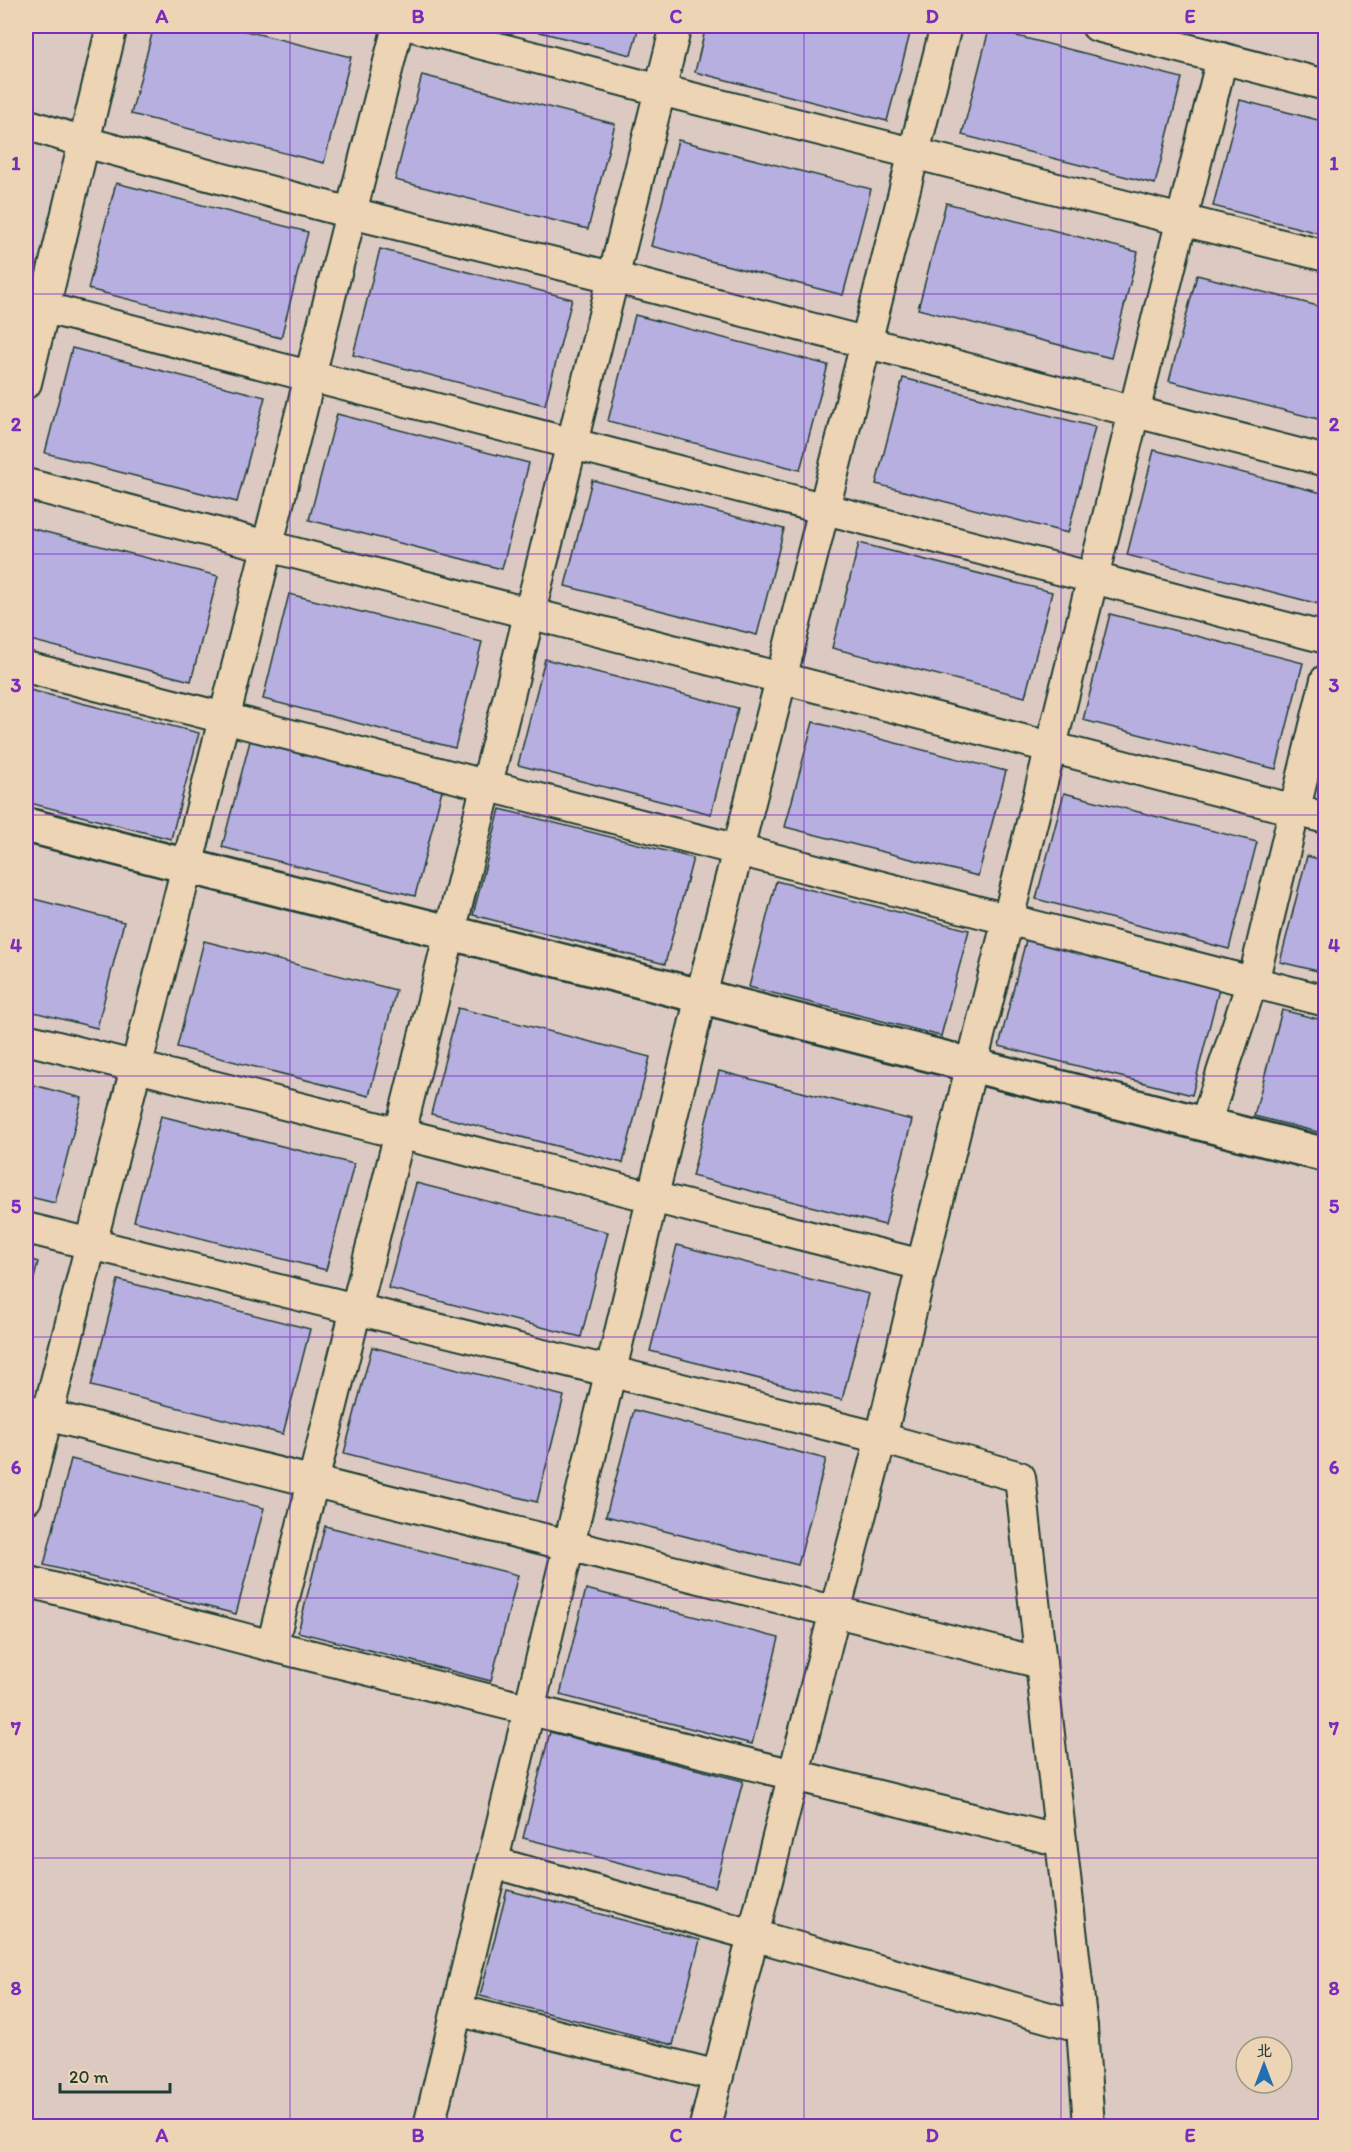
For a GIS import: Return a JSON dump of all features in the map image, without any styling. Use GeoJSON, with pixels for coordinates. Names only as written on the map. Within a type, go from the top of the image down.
{"type":"FeatureCollection","features":[{"type":"Feature","properties":{"kind":"street"},"geometry":{"type":"LineString","coordinates":[[26,383],[35,305],[84,142],[112,26]]}},
{"type":"Feature","properties":{"kind":"street"},"geometry":{"type":"LineString","coordinates":[[26,1499],[36,1413],[91,1244],[398,26]]}},
{"type":"Feature","properties":{"kind":"street"},"geometry":{"type":"LineString","coordinates":[[414,26],[660,90],[1326,256]]}},
{"type":"Feature","properties":{"kind":"street"},"geometry":{"type":"LineString","coordinates":[[272,1646],[676,26]]}},
{"type":"Feature","properties":{"kind":"street"},"geometry":{"type":"LineString","coordinates":[[429,2127],[701,996],[946,26]]}},
{"type":"Feature","properties":{"kind":"street"},"geometry":{"type":"LineString","coordinates":[[1096,26],[1326,85]]}},
{"type":"Feature","properties":{"kind":"street"},"geometry":{"type":"LineString","coordinates":[[705,2127],[793,1775],[881,1438],[971,1065],[1222,58]]}},
{"type":"Feature","properties":{"kind":"street"},"geometry":{"type":"LineString","coordinates":[[26,124],[84,142],[351,213],[612,277],[1326,461]]}},
{"type":"Feature","properties":{"kind":"street"},"geometry":{"type":"LineString","coordinates":[[35,305],[1326,638]]}},
{"type":"Feature","properties":{"kind":"street"},"geometry":{"type":"LineString","coordinates":[[26,484],[1326,818]]}},
{"type":"Feature","properties":{"kind":"street"},"geometry":{"type":"LineString","coordinates":[[26,667],[1326,1002]]}},
{"type":"Feature","properties":{"kind":"street"},"geometry":{"type":"LineString","coordinates":[[1205,1124],[1252,982],[1326,680]]}},
{"type":"Feature","properties":{"kind":"street"},"geometry":{"type":"LineString","coordinates":[[26,825],[1326,1155]]}},
{"type":"Feature","properties":{"kind":"street"},"geometry":{"type":"LineString","coordinates":[[26,1040],[922,1265]]}},
{"type":"Feature","properties":{"kind":"street"},"geometry":{"type":"LineString","coordinates":[[26,1228],[881,1438],[1020,1477],[1082,2027],[1089,2127]]}},
{"type":"Feature","properties":{"kind":"street"},"geometry":{"type":"LineString","coordinates":[[36,1413],[1041,1663]]}},
{"type":"Feature","properties":{"kind":"street"},"geometry":{"type":"LineString","coordinates":[[26,1581],[272,1646],[1061,1841]]}},
{"type":"Feature","properties":{"kind":"street"},"geometry":{"type":"LineString","coordinates":[[492,1862],[1082,2027]]}},
{"type":"Feature","properties":{"kind":"street"},"geometry":{"type":"LineString","coordinates":[[457,2010],[718,2076]]}},
{"type":"Feature","properties":{"kind":"building"},"geometry":{"type":"Polygon","coordinates":[[[154,26],[226,26],[351,57],[324,163],[131,114],[154,26]]]}},
{"type":"Feature","properties":{"kind":"building"},"geometry":{"type":"Polygon","coordinates":[[[516,26],[639,26],[631,55],[516,26]]]}},
{"type":"Feature","properties":{"kind":"building"},"geometry":{"type":"Polygon","coordinates":[[[706,26],[912,26],[887,121],[695,72],[706,26]]]}},
{"type":"Feature","properties":{"kind":"building"},"geometry":{"type":"Polygon","coordinates":[[[989,29],[1182,78],[1155,184],[962,135],[989,29]]]}},
{"type":"Feature","properties":{"kind":"building"},"geometry":{"type":"Polygon","coordinates":[[[422,75],[615,124],[588,229],[395,180],[422,75]]]}},
{"type":"Feature","properties":{"kind":"building"},"geometry":{"type":"Polygon","coordinates":[[[1240,100],[1326,122],[1326,235],[1213,206],[1240,100]]]}},
{"type":"Feature","properties":{"kind":"building"},"geometry":{"type":"Polygon","coordinates":[[[678,140],[871,189],[843,295],[651,246],[678,140]]]}},
{"type":"Feature","properties":{"kind":"building"},"geometry":{"type":"Polygon","coordinates":[[[116,183],[308,232],[281,338],[88,289],[116,183]]]}},
{"type":"Feature","properties":{"kind":"building"},"geometry":{"type":"Polygon","coordinates":[[[946,203],[1138,252],[1111,358],[918,309],[946,203]]]}},
{"type":"Feature","properties":{"kind":"building"},"geometry":{"type":"Polygon","coordinates":[[[380,249],[572,299],[545,405],[353,355],[380,249]]]}},
{"type":"Feature","properties":{"kind":"building"},"geometry":{"type":"Polygon","coordinates":[[[1197,275],[1326,308],[1326,421],[1169,381],[1197,275]]]}},
{"type":"Feature","properties":{"kind":"building"},"geometry":{"type":"Polygon","coordinates":[[[635,315],[828,365],[800,470],[608,421],[635,315]]]}},
{"type":"Feature","properties":{"kind":"building"},"geometry":{"type":"Polygon","coordinates":[[[72,348],[265,397],[237,502],[45,453],[72,348]]]}},
{"type":"Feature","properties":{"kind":"building"},"geometry":{"type":"Polygon","coordinates":[[[903,378],[1095,427],[1068,533],[876,484],[903,378]]]}},
{"type":"Feature","properties":{"kind":"building"},"geometry":{"type":"Polygon","coordinates":[[[337,414],[529,463],[502,569],[309,520],[337,414]]]}},
{"type":"Feature","properties":{"kind":"building"},"geometry":{"type":"Polygon","coordinates":[[[1154,450],[1326,494],[1326,580],[1319,604],[1127,555],[1154,450]]]}},
{"type":"Feature","properties":{"kind":"building"},"geometry":{"type":"Polygon","coordinates":[[[592,480],[784,529],[757,635],[565,586],[592,480]]]}},
{"type":"Feature","properties":{"kind":"building"},"geometry":{"type":"Polygon","coordinates":[[[26,527],[218,576],[191,681],[26,639],[26,527]]]}},
{"type":"Feature","properties":{"kind":"building"},"geometry":{"type":"Polygon","coordinates":[[[859,543],[1052,592],[1025,697],[832,648],[859,543]]]}},
{"type":"Feature","properties":{"kind":"building"},"geometry":{"type":"Polygon","coordinates":[[[289,594],[482,642],[455,748],[263,699],[289,594]]]}},
{"type":"Feature","properties":{"kind":"building"},"geometry":{"type":"Polygon","coordinates":[[[1110,614],[1303,663],[1276,769],[1083,720],[1110,614]]]}},
{"type":"Feature","properties":{"kind":"building"},"geometry":{"type":"Polygon","coordinates":[[[545,659],[738,708],[711,814],[518,765],[545,659]]]}},
{"type":"Feature","properties":{"kind":"building"},"geometry":{"type":"Polygon","coordinates":[[[26,689],[199,733],[171,839],[26,802],[26,689]]]}},
{"type":"Feature","properties":{"kind":"building"},"geometry":{"type":"Polygon","coordinates":[[[813,722],[1006,771],[978,876],[785,827],[813,722]]]}},
{"type":"Feature","properties":{"kind":"building"},"geometry":{"type":"Polygon","coordinates":[[[250,741],[442,790],[415,896],[222,847],[250,741]]]}},
{"type":"Feature","properties":{"kind":"building"},"geometry":{"type":"Polygon","coordinates":[[[1064,793],[1257,842],[1229,949],[1036,899],[1064,793]]]}},
{"type":"Feature","properties":{"kind":"building"},"geometry":{"type":"Polygon","coordinates":[[[500,809],[693,858],[665,964],[473,915],[500,809]]]}},
{"type":"Feature","properties":{"kind":"building"},"geometry":{"type":"Polygon","coordinates":[[[1307,856],[1326,861],[1326,973],[1280,962],[1307,856]]]}},
{"type":"Feature","properties":{"kind":"building"},"geometry":{"type":"Polygon","coordinates":[[[776,881],[969,930],[941,1036],[749,987],[776,881]]]}},
{"type":"Feature","properties":{"kind":"building"},"geometry":{"type":"Polygon","coordinates":[[[26,897],[124,922],[97,1028],[26,1010],[26,897]]]}},
{"type":"Feature","properties":{"kind":"building"},"geometry":{"type":"Polygon","coordinates":[[[1026,940],[1219,989],[1192,1095],[999,1046],[1026,940]]]}},
{"type":"Feature","properties":{"kind":"building"},"geometry":{"type":"Polygon","coordinates":[[[204,941],[396,990],[369,1096],[177,1047],[204,941]]]}},
{"type":"Feature","properties":{"kind":"building"},"geometry":{"type":"Polygon","coordinates":[[[458,1008],[650,1057],[623,1163],[431,1114],[458,1008]]]}},
{"type":"Feature","properties":{"kind":"building"},"geometry":{"type":"Polygon","coordinates":[[[1282,1010],[1326,1021],[1326,1134],[1254,1116],[1282,1010]]]}},
{"type":"Feature","properties":{"kind":"building"},"geometry":{"type":"Polygon","coordinates":[[[719,1071],[912,1120],[885,1225],[692,1176],[719,1071]]]}},
{"type":"Feature","properties":{"kind":"building"},"geometry":{"type":"Polygon","coordinates":[[[26,1083],[82,1098],[55,1203],[26,1196],[26,1083]]]}},
{"type":"Feature","properties":{"kind":"building"},"geometry":{"type":"Polygon","coordinates":[[[161,1116],[354,1164],[326,1270],[134,1221],[161,1116]]]}},
{"type":"Feature","properties":{"kind":"building"},"geometry":{"type":"Polygon","coordinates":[[[416,1183],[608,1232],[581,1337],[388,1288],[416,1183]]]}},
{"type":"Feature","properties":{"kind":"building"},"geometry":{"type":"Polygon","coordinates":[[[677,1245],[869,1294],[842,1400],[650,1351],[677,1245]]]}},
{"type":"Feature","properties":{"kind":"building"},"geometry":{"type":"Polygon","coordinates":[[[26,1258],[38,1262],[26,1311],[26,1258]]]}},
{"type":"Feature","properties":{"kind":"building"},"geometry":{"type":"Polygon","coordinates":[[[118,1280],[310,1329],[283,1434],[91,1386],[118,1280]]]}},
{"type":"Feature","properties":{"kind":"building"},"geometry":{"type":"Polygon","coordinates":[[[372,1347],[564,1396],[537,1502],[344,1453],[372,1347]]]}},
{"type":"Feature","properties":{"kind":"building"},"geometry":{"type":"Polygon","coordinates":[[[634,1410],[826,1459],[798,1565],[606,1516],[634,1410]]]}},
{"type":"Feature","properties":{"kind":"building"},"geometry":{"type":"Polygon","coordinates":[[[71,1459],[264,1508],[236,1614],[44,1565],[71,1459]]]}},
{"type":"Feature","properties":{"kind":"building"},"geometry":{"type":"Polygon","coordinates":[[[325,1526],[518,1575],[491,1681],[298,1632],[325,1526]]]}},
{"type":"Feature","properties":{"kind":"building"},"geometry":{"type":"Polygon","coordinates":[[[586,1589],[779,1638],[752,1744],[560,1695],[586,1589]]]}},
{"type":"Feature","properties":{"kind":"building"},"geometry":{"type":"Polygon","coordinates":[[[550,1732],[743,1781],[715,1887],[523,1838],[550,1732]]]}},
{"type":"Feature","properties":{"kind":"building"},"geometry":{"type":"Polygon","coordinates":[[[507,1890],[700,1940],[673,2045],[480,1996],[507,1890]]]}}]}
